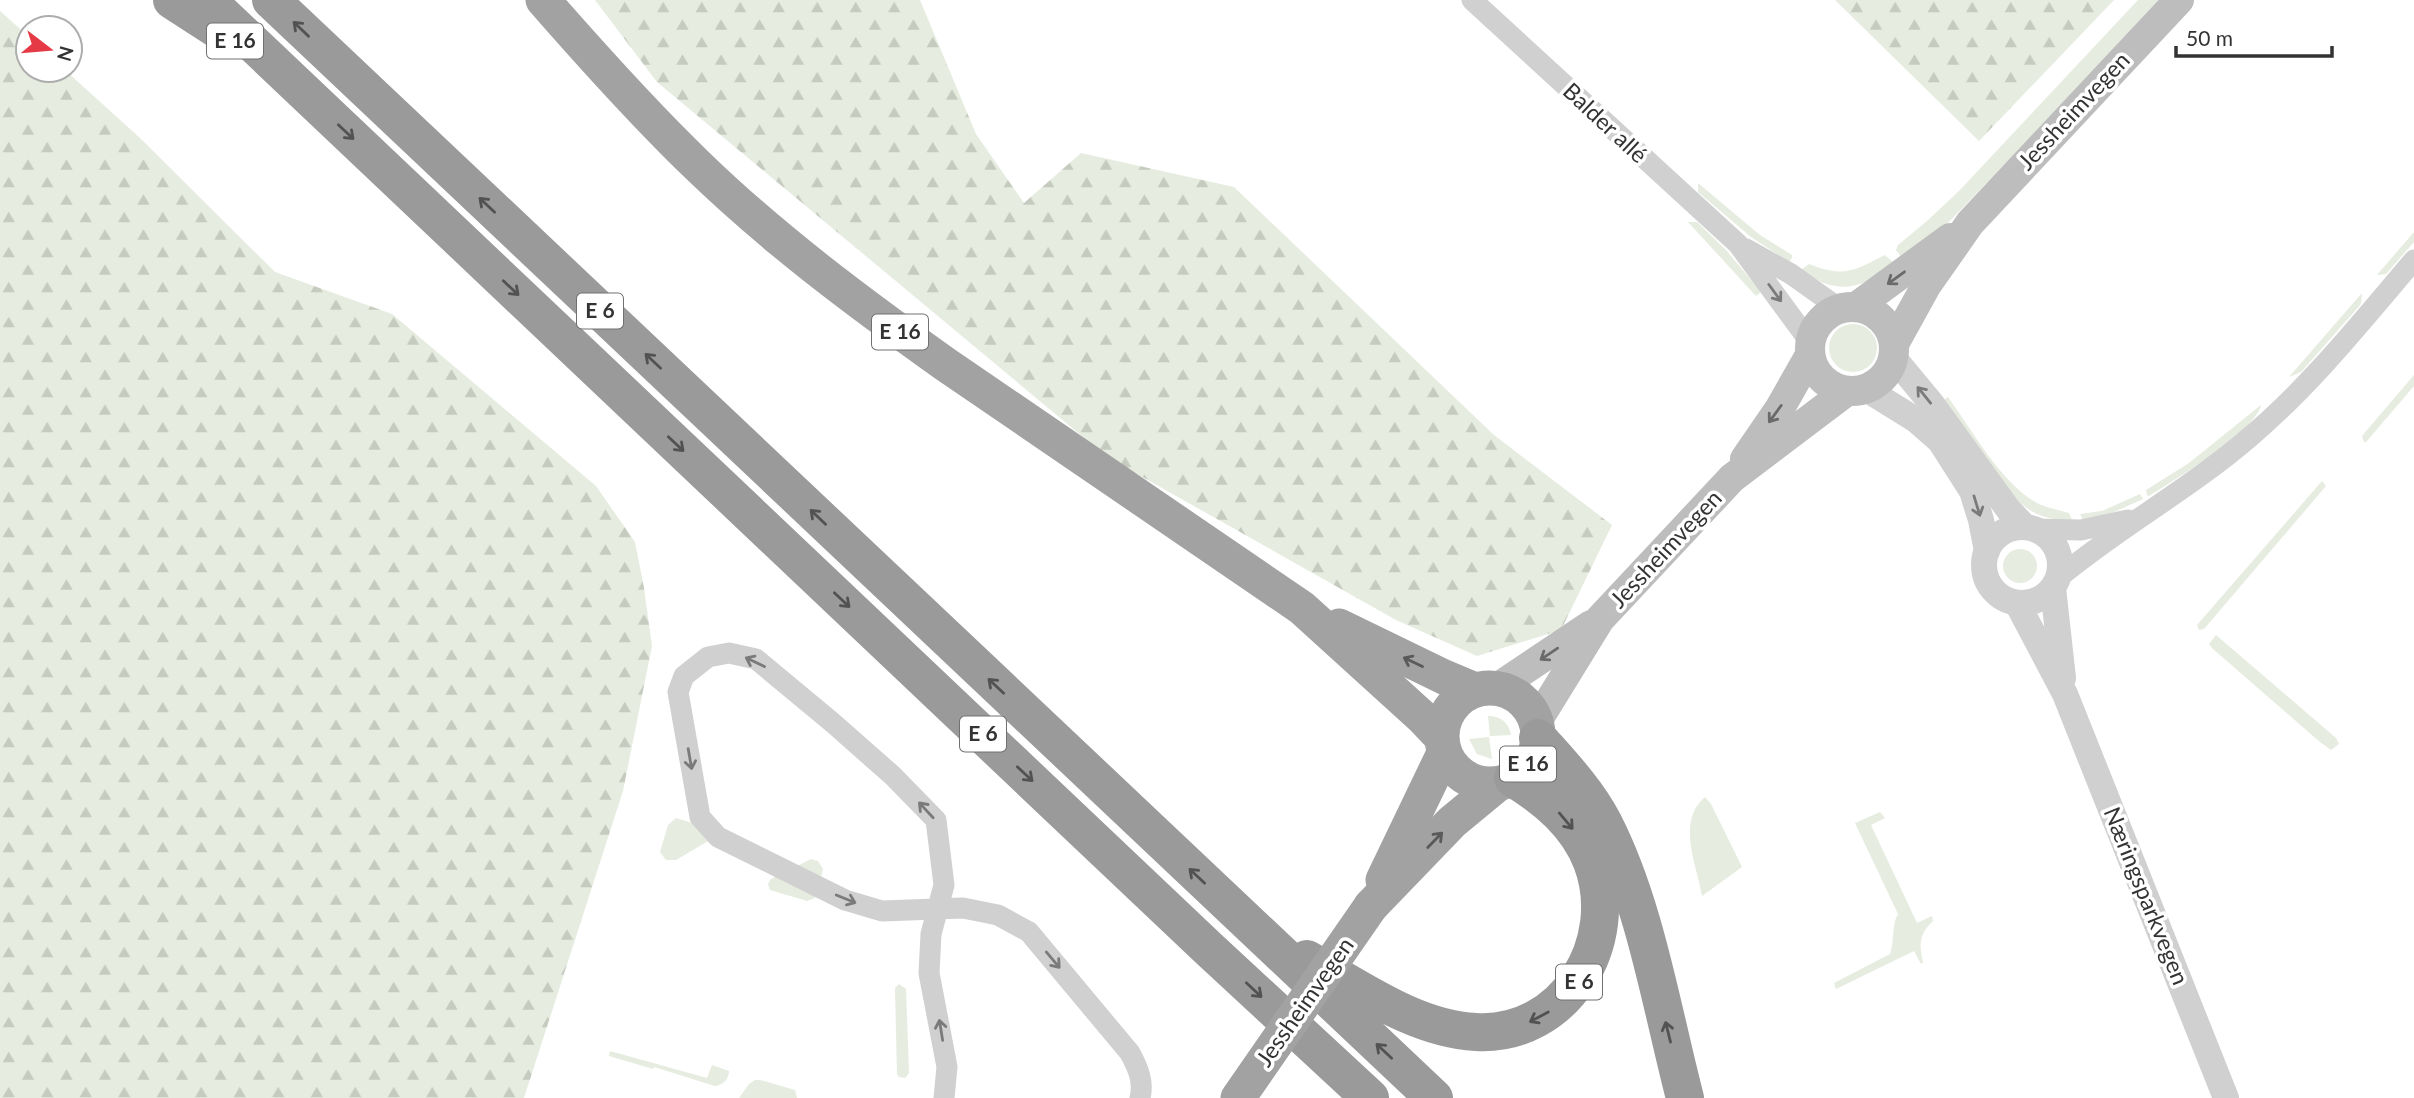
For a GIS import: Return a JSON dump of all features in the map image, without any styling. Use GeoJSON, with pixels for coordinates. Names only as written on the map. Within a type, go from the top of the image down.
{"type":"FeatureCollection","features":[{"type":"Feature","properties":{"kind":"highway","name":"E 16"},"geometry":{"type":"LineString","coordinates":[[172,0],[296,85]]}},
{"type":"Feature","properties":{"kind":"highway","name":"E 6"},"geometry":{"type":"LineString","coordinates":[[206,0],[1370,1098]]}},
{"type":"Feature","properties":{"kind":"highway","name":"E 6"},"geometry":{"type":"LineString","coordinates":[[271,0],[1434,1098]]}},
{"type":"Feature","properties":{"kind":"highway","name":"E 16"},"geometry":{"type":"LineString","coordinates":[[543,0],[612,78],[696,164],[836,284],[1000,403],[1303,608],[1444,677],[1486,689],[1510,692],[1522,700],[1531,710],[1537,731],[1535,754],[1526,768],[1506,781],[1485,784],[1460,775],[1443,745],[1422,717],[1303,608]]}},
{"type":"Feature","properties":{"kind":"highway","name":"E 16"},"geometry":{"type":"LineString","coordinates":[[1443,745],[1443,721],[1450,708],[1461,697],[1486,689]]}},
{"type":"Feature","properties":{"kind":"highway"},"geometry":{"type":"LineString","coordinates":[[1537,731],[1602,821],[1621,863],[1638,914],[1685,1098]]}},
{"type":"Feature","properties":{"kind":"highway","name":"Jessheimvegen"},"geometry":{"type":"LineString","coordinates":[[1371,906],[1443,745]]}},
{"type":"Feature","properties":{"kind":"highway","name":"E 6"},"geometry":{"type":"LineString","coordinates":[[1247,923],[1362,990],[1430,1024],[1455,1030],[1488,1032],[1516,1027],[1537,1019],[1567,996],[1579,982],[1597,938],[1599,896],[1591,860],[1572,826],[1545,800],[1506,781]]}},
{"type":"Feature","properties":{"kind":"highway","name":"Jessheimvegen"},"geometry":{"type":"LineString","coordinates":[[1238,1098],[1371,906],[1452,822],[1506,781]]}},
{"type":"Feature","properties":{"kind":"main road","name":"Jessheimvegen"},"geometry":{"type":"LineString","coordinates":[[1893,351],[1926,286],[1970,223],[2179,0]]}},
{"type":"Feature","properties":{"kind":"main road","name":"Jessheimvegen"},"geometry":{"type":"LineString","coordinates":[[1848,308],[1970,223]]}},
{"type":"Feature","properties":{"kind":"main road"},"geometry":{"type":"LineString","coordinates":[[1848,308],[1867,310],[1885,323],[1893,351],[1884,376],[1856,390],[1836,388],[1819,376],[1810,349],[1816,328],[1826,316],[1848,308]]}},
{"type":"Feature","properties":{"kind":"main road","name":"Jessheimvegen"},"geometry":{"type":"LineString","coordinates":[[1537,731],[1600,619],[1732,478],[1780,408],[1810,349]]}},
{"type":"Feature","properties":{"kind":"main road","name":"Jessheimvegen"},"geometry":{"type":"LineString","coordinates":[[1732,478],[1856,390]]}},
{"type":"Feature","properties":{"kind":"main road","name":"Jessheimvegen"},"geometry":{"type":"LineString","coordinates":[[1486,689],[1600,619]]}},
{"type":"Feature","properties":{"kind":"street","name":"Balder allé"},"geometry":{"type":"LineString","coordinates":[[1472,0],[1738,244],[1848,308]]}},
{"type":"Feature","properties":{"kind":"street","name":"Balder allé"},"geometry":{"type":"LineString","coordinates":[[1738,244],[1810,349]]}},
{"type":"Feature","properties":{"kind":"street"},"geometry":{"type":"LineString","coordinates":[[2017,603],[2037,600],[2088,553],[2196,481],[2286,405],[2414,260]]}},
{"type":"Feature","properties":{"kind":"street","name":"Næringsparkvegen"},"geometry":{"type":"LineString","coordinates":[[1893,351],[2008,509],[2030,528],[2052,541],[2057,550],[2060,559],[2055,583],[2065,694]]}},
{"type":"Feature","properties":{"kind":"street","name":"Næringsparkvegen"},"geometry":{"type":"LineString","coordinates":[[1856,390],[1916,420],[1940,441],[1972,491],[1981,520],[1986,551],[1984,562],[1989,584],[2006,600],[2017,603],[2065,694],[2226,1098]]}},
{"type":"Feature","properties":{"kind":"street"},"geometry":{"type":"LineString","coordinates":[[1986,551],[2002,532],[2013,528],[2081,530],[2141,517]]}},
{"type":"Feature","properties":{"kind":"street"},"geometry":{"type":"LineString","coordinates":[[944,1098],[947,1067],[929,973],[931,934],[937,909],[944,885],[936,820],[893,776],[756,659],[729,653],[708,657],[684,676],[678,692],[699,817],[718,837],[858,904],[882,911],[937,909],[964,908],[998,915],[1029,932],[1130,1053],[1139,1071],[1142,1085],[1140,1098]]}},
{"type":"Feature","properties":{"kind":"green space"},"geometry":{"type":"Polygon","coordinates":[[[595,0],[920,0],[976,134],[1024,203],[1081,153],[1234,187],[1494,435],[1612,525],[1561,630],[1477,656],[1396,620],[1107,457],[657,82],[595,0]]]}},
{"type":"Feature","properties":{"kind":"green space"},"geometry":{"type":"Polygon","coordinates":[[[1835,0],[2114,0],[1979,141],[1835,0]]]}},
{"type":"Feature","properties":{"kind":"green space"},"geometry":{"type":"Polygon","coordinates":[[[2138,0],[2158,0],[1944,227],[1902,258],[1896,250],[1898,245],[1959,191],[2138,0]]]}},
{"type":"Feature","properties":{"kind":"green space"},"geometry":{"type":"Polygon","coordinates":[[[0,11],[14,24],[14,84],[80,84],[140,138],[275,272],[392,314],[596,486],[635,542],[652,646],[623,791],[524,1098],[0,1098],[0,11]]]}},
{"type":"Feature","properties":{"kind":"green space"},"geometry":{"type":"Polygon","coordinates":[[[1698,183],[1760,235],[1792,255],[1789,262],[1751,237],[1698,192],[1698,183]]]}},
{"type":"Feature","properties":{"kind":"green space"},"geometry":{"type":"Polygon","coordinates":[[[1688,222],[1697,222],[1726,250],[1761,292],[1756,296],[1688,222]]]}},
{"type":"Feature","properties":{"kind":"green space"},"geometry":{"type":"Polygon","coordinates":[[[2414,232],[2414,242],[2386,274],[2377,275],[2414,232]]]}},
{"type":"Feature","properties":{"kind":"green space"},"geometry":{"type":"Polygon","coordinates":[[[1885,255],[1897,266],[1860,284],[1849,286],[1827,284],[1801,270],[1809,264],[1832,271],[1848,271],[1885,255]]]}},
{"type":"Feature","properties":{"kind":"green space"},"geometry":{"type":"Polygon","coordinates":[[[2362,293],[2361,304],[2301,372],[2289,377],[2362,293]]]}},
{"type":"Feature","properties":{"kind":"green space"},"geometry":{"type":"Polygon","coordinates":[[[1853,324],[1870,331],[1877,348],[1870,365],[1853,372],[1836,365],[1829,348],[1836,331],[1853,324]]]}},
{"type":"Feature","properties":{"kind":"green space"},"geometry":{"type":"Polygon","coordinates":[[[2414,375],[2414,386],[2364,442],[2362,436],[2414,375]]]}},
{"type":"Feature","properties":{"kind":"green space"},"geometry":{"type":"Polygon","coordinates":[[[1948,397],[2011,483],[2037,503],[2069,513],[2072,520],[2053,519],[2035,513],[2023,505],[1985,463],[1941,402],[1948,397]]]}},
{"type":"Feature","properties":{"kind":"green space"},"geometry":{"type":"Polygon","coordinates":[[[2261,405],[2256,416],[2230,441],[2176,479],[2147,495],[2146,490],[2189,463],[2261,405]]]}},
{"type":"Feature","properties":{"kind":"green space"},"geometry":{"type":"Polygon","coordinates":[[[2322,481],[2326,486],[2204,629],[2199,630],[2197,625],[2322,481]]]}},
{"type":"Feature","properties":{"kind":"green space"},"geometry":{"type":"Polygon","coordinates":[[[2140,494],[2143,499],[2103,517],[2083,520],[2080,514],[2102,511],[2140,494]]]}},
{"type":"Feature","properties":{"kind":"green space"},"geometry":{"type":"Polygon","coordinates":[[[2020,549],[2032,554],[2037,566],[2032,578],[2020,583],[2008,578],[2003,566],[2008,554],[2020,549]]]}},
{"type":"Feature","properties":{"kind":"green space"},"geometry":{"type":"Polygon","coordinates":[[[2216,635],[2336,738],[2339,744],[2331,750],[2320,742],[2213,649],[2209,644],[2216,635]]]}},
{"type":"Feature","properties":{"kind":"green space"},"geometry":{"type":"Polygon","coordinates":[[[1488,716],[1504,721],[1511,735],[1490,736],[1488,716]]]}},
{"type":"Feature","properties":{"kind":"green space"},"geometry":{"type":"Polygon","coordinates":[[[1489,737],[1492,759],[1477,754],[1469,739],[1489,737]]]}},
{"type":"Feature","properties":{"kind":"green space"},"geometry":{"type":"Polygon","coordinates":[[[1705,797],[1742,867],[1702,896],[1690,831],[1696,807],[1705,797]]]}},
{"type":"Feature","properties":{"kind":"green space"},"geometry":{"type":"Polygon","coordinates":[[[1880,812],[1885,818],[1871,825],[1917,923],[1932,916],[1933,921],[1921,940],[1923,962],[1921,964],[1914,951],[1836,989],[1834,983],[1890,954],[1894,923],[1898,914],[1855,823],[1880,812]]]}},
{"type":"Feature","properties":{"kind":"green space"},"geometry":{"type":"Polygon","coordinates":[[[676,818],[715,830],[715,837],[676,860],[666,860],[660,852],[668,825],[676,818]]]}},
{"type":"Feature","properties":{"kind":"green space"},"geometry":{"type":"Polygon","coordinates":[[[811,859],[818,861],[823,869],[815,898],[807,901],[770,890],[768,884],[771,879],[811,859]]]}},
{"type":"Feature","properties":{"kind":"green space"},"geometry":{"type":"Polygon","coordinates":[[[899,984],[906,989],[909,1073],[905,1078],[897,1074],[895,988],[899,984]]]}},
{"type":"Feature","properties":{"kind":"green space"},"geometry":{"type":"Polygon","coordinates":[[[610,1051],[707,1078],[712,1065],[729,1071],[729,1074],[725,1081],[715,1086],[609,1056],[610,1051]]]}},
{"type":"Feature","properties":{"kind":"green space"},"geometry":{"type":"Polygon","coordinates":[[[755,1080],[795,1090],[797,1098],[739,1098],[755,1080]]]}}]}
